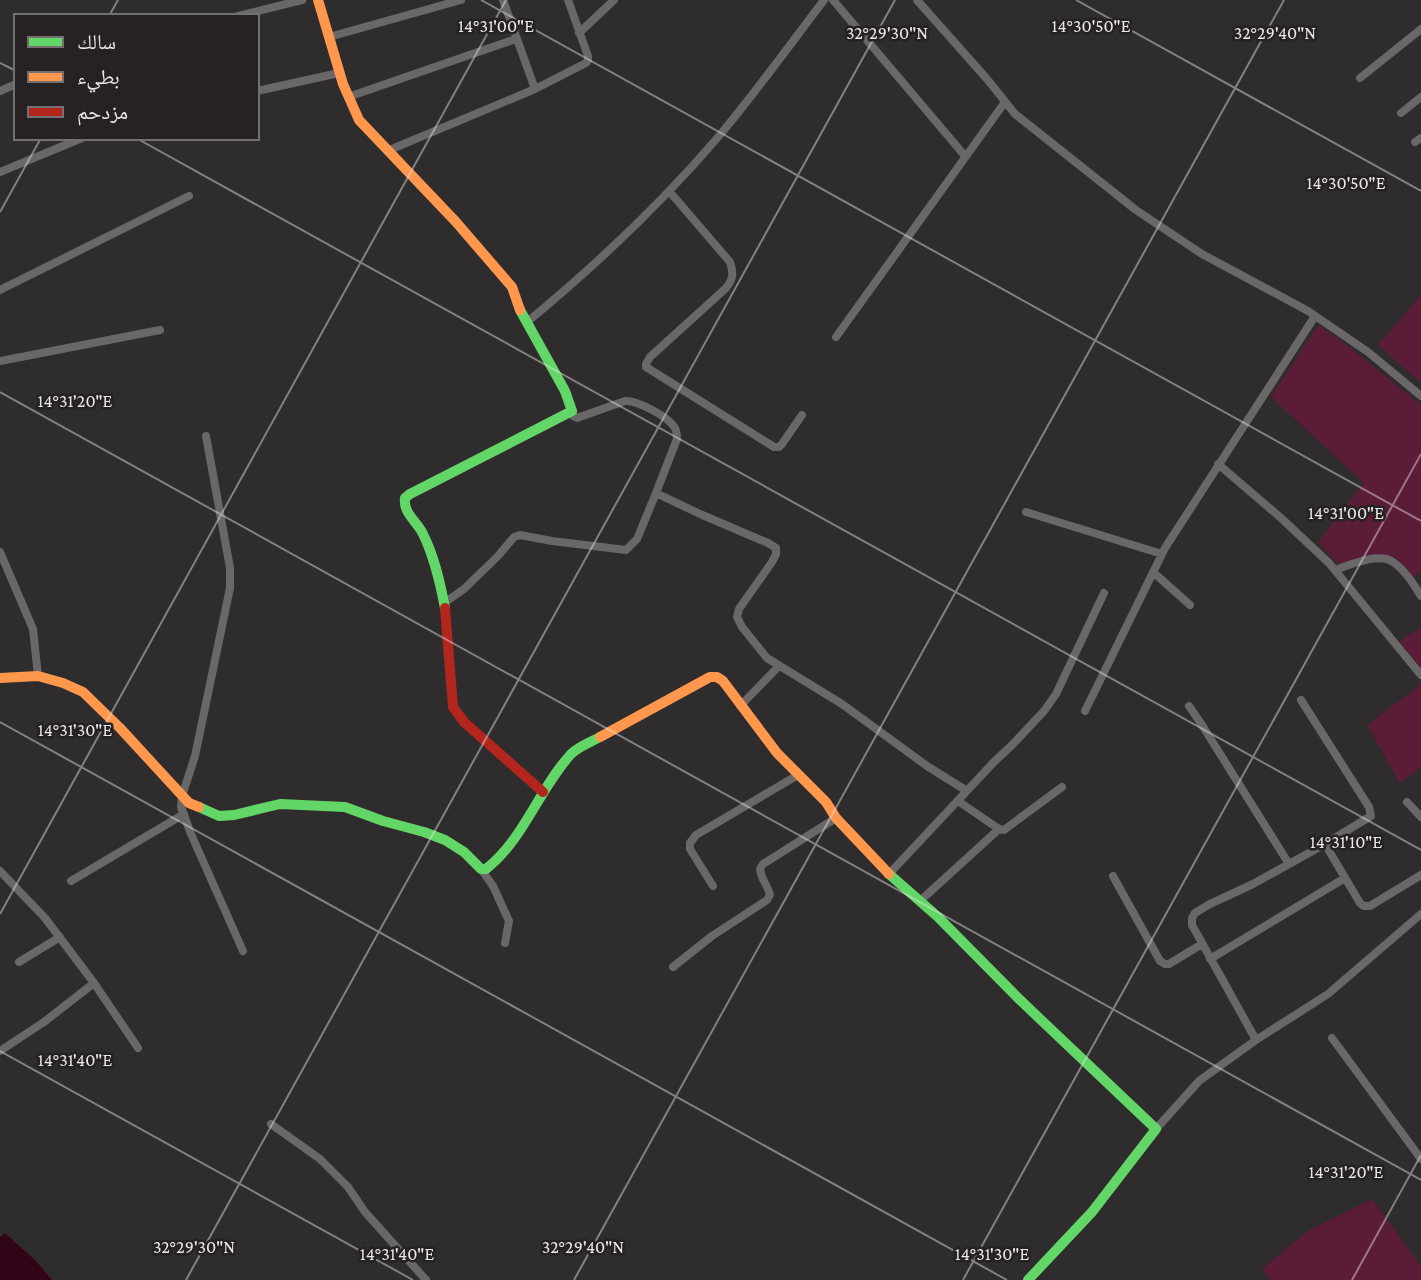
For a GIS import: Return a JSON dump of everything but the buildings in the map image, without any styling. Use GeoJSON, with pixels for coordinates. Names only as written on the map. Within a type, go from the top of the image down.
{"type":"FeatureCollection","features":[{"type":"Feature","properties":{"kind":"street"},"geometry":{"type":"LineString","coordinates":[[247,14],[302,0]]}},
{"type":"Feature","properties":{"kind":"street"},"geometry":{"type":"LineString","coordinates":[[318,0],[339,73],[359,120],[456,222],[512,287],[526,323],[565,391],[573,416],[578,418],[633,400],[660,415],[677,430],[677,439],[637,539],[626,550],[520,535],[514,537],[464,589],[444,603]]}},
{"type":"Feature","properties":{"kind":"street"},"geometry":{"type":"LineString","coordinates":[[329,37],[461,0]]}},
{"type":"Feature","properties":{"kind":"street"},"geometry":{"type":"LineString","coordinates":[[503,0],[535,89]]}},
{"type":"Feature","properties":{"kind":"street"},"geometry":{"type":"LineString","coordinates":[[387,150],[535,89],[586,63],[588,60],[568,0]]}},
{"type":"Feature","properties":{"kind":"street"},"geometry":{"type":"LineString","coordinates":[[579,33],[614,0]]}},
{"type":"Feature","properties":{"kind":"street"},"geometry":{"type":"LineString","coordinates":[[526,323],[606,254],[717,139],[824,0]]}},
{"type":"Feature","properties":{"kind":"street"},"geometry":{"type":"LineString","coordinates":[[832,0],[965,156]]}},
{"type":"Feature","properties":{"kind":"street"},"geometry":{"type":"LineString","coordinates":[[916,0],[988,79],[1015,114],[1154,224],[1202,254],[1315,316],[1368,352],[1421,396]]}},
{"type":"Feature","properties":{"kind":"street"},"geometry":{"type":"LineString","coordinates":[[1360,78],[1421,29]]}},
{"type":"Feature","properties":{"kind":"street"},"geometry":{"type":"LineString","coordinates":[[348,97],[516,39]]}},
{"type":"Feature","properties":{"kind":"street"},"geometry":{"type":"LineString","coordinates":[[259,90],[339,73]]}},
{"type":"Feature","properties":{"kind":"street"},"geometry":{"type":"LineString","coordinates":[[1401,113],[1421,97]]}},
{"type":"Feature","properties":{"kind":"street"},"geometry":{"type":"LineString","coordinates":[[835,337],[1005,102]]}},
{"type":"Feature","properties":{"kind":"street"},"geometry":{"type":"LineString","coordinates":[[0,172],[77,140]]}},
{"type":"Feature","properties":{"kind":"street"},"geometry":{"type":"LineString","coordinates":[[669,191],[730,262],[733,276],[725,289],[650,357],[646,367],[774,447],[782,444],[802,415]]}},
{"type":"Feature","properties":{"kind":"street"},"geometry":{"type":"LineString","coordinates":[[0,290],[189,196]]}},
{"type":"Feature","properties":{"kind":"street"},"geometry":{"type":"LineString","coordinates":[[1085,710],[1162,554],[1315,316]]}},
{"type":"Feature","properties":{"kind":"street"},"geometry":{"type":"LineString","coordinates":[[0,361],[160,330]]}},
{"type":"Feature","properties":{"kind":"street"},"geometry":{"type":"LineString","coordinates":[[542,792],[464,722],[453,707],[446,613],[440,584],[429,546],[405,509],[404,503],[405,498],[572,411]]}},
{"type":"Feature","properties":{"kind":"street"},"geometry":{"type":"LineString","coordinates":[[206,436],[230,568],[230,588],[195,755],[181,807],[243,951]]}},
{"type":"Feature","properties":{"kind":"street"},"geometry":{"type":"LineString","coordinates":[[1218,464],[1281,518],[1335,570],[1421,675]]}},
{"type":"Feature","properties":{"kind":"street"},"geometry":{"type":"LineString","coordinates":[[656,493],[776,548],[772,562],[738,608],[737,617],[742,627],[767,658],[842,704],[927,766],[967,791]]}},
{"type":"Feature","properties":{"kind":"street"},"geometry":{"type":"LineString","coordinates":[[1027,512],[1162,554]]}},
{"type":"Feature","properties":{"kind":"street"},"geometry":{"type":"LineString","coordinates":[[0,552],[33,629],[38,676]]}},
{"type":"Feature","properties":{"kind":"street"},"geometry":{"type":"LineString","coordinates":[[1335,570],[1363,561],[1388,559],[1394,562],[1421,596]]}},
{"type":"Feature","properties":{"kind":"street"},"geometry":{"type":"LineString","coordinates":[[1153,572],[1190,606]]}},
{"type":"Feature","properties":{"kind":"street"},"geometry":{"type":"LineString","coordinates":[[889,874],[1044,711],[1056,694],[1104,593]]}},
{"type":"Feature","properties":{"kind":"street"},"geometry":{"type":"LineString","coordinates":[[740,706],[779,666]]}},
{"type":"Feature","properties":{"kind":"street"},"geometry":{"type":"LineString","coordinates":[[0,678],[38,676],[63,682],[83,692],[189,803],[219,816],[280,804],[345,807],[445,840],[464,852],[493,886],[509,921],[505,943]]}},
{"type":"Feature","properties":{"kind":"street"},"geometry":{"type":"LineString","coordinates":[[481,869],[491,865],[507,848],[542,792],[573,752],[710,677],[717,677],[723,681],[777,753],[826,802],[836,818],[889,874],[938,917],[1018,999],[1156,1129]]}},
{"type":"Feature","properties":{"kind":"street"},"geometry":{"type":"LineString","coordinates":[[1255,1040],[1192,925],[1192,918],[1195,913],[1210,904],[1253,884],[1371,816],[1371,811],[1301,700]]}},
{"type":"Feature","properties":{"kind":"street"},"geometry":{"type":"LineString","coordinates":[[1189,706],[1289,864]]}},
{"type":"Feature","properties":{"kind":"street"},"geometry":{"type":"LineString","coordinates":[[713,886],[690,849],[690,843],[696,835],[798,775]]}},
{"type":"Feature","properties":{"kind":"street"},"geometry":{"type":"LineString","coordinates":[[958,801],[1004,830],[1062,788]]}},
{"type":"Feature","properties":{"kind":"street"},"geometry":{"type":"LineString","coordinates":[[1407,802],[1421,817]]}},
{"type":"Feature","properties":{"kind":"street"},"geometry":{"type":"LineString","coordinates":[[71,881],[184,814]]}},
{"type":"Feature","properties":{"kind":"street"},"geometry":{"type":"LineString","coordinates":[[673,967],[712,936],[767,900],[769,890],[760,869],[763,864],[836,818]]}},
{"type":"Feature","properties":{"kind":"street"},"geometry":{"type":"LineString","coordinates":[[920,901],[999,829]]}},
{"type":"Feature","properties":{"kind":"street"},"geometry":{"type":"LineString","coordinates":[[1325,844],[1364,906],[1370,906],[1421,875]]}},
{"type":"Feature","properties":{"kind":"street"},"geometry":{"type":"LineString","coordinates":[[0,870],[46,918],[138,1048]]}},
{"type":"Feature","properties":{"kind":"street"},"geometry":{"type":"LineString","coordinates":[[1113,876],[1160,961],[1169,964],[1202,944]]}},
{"type":"Feature","properties":{"kind":"street"},"geometry":{"type":"LineString","coordinates":[[1210,958],[1345,878]]}},
{"type":"Feature","properties":{"kind":"street"},"geometry":{"type":"LineString","coordinates":[[1028,1280],[1093,1212],[1156,1129],[1199,1081],[1255,1040],[1328,994],[1421,914]]}},
{"type":"Feature","properties":{"kind":"street"},"geometry":{"type":"LineString","coordinates":[[19,962],[60,937]]}},
{"type":"Feature","properties":{"kind":"street"},"geometry":{"type":"LineString","coordinates":[[0,1051],[44,1022],[94,983]]}},
{"type":"Feature","properties":{"kind":"street"},"geometry":{"type":"LineString","coordinates":[[1332,1038],[1421,1158]]}},
{"type":"Feature","properties":{"kind":"street"},"geometry":{"type":"LineString","coordinates":[[271,1124],[320,1159],[426,1280]]}},
{"type":"Feature","properties":{"kind":"shaded area"},"geometry":{"type":"Polygon","coordinates":[[[1421,295],[1421,383],[1378,345],[1421,295]]]}},
{"type":"Feature","properties":{"kind":"shaded area"},"geometry":{"type":"Polygon","coordinates":[[[1318,325],[1421,405],[1421,571],[1414,577],[1396,557],[1373,555],[1338,564],[1318,542],[1364,483],[1271,397],[1318,325]]]}},
{"type":"Feature","properties":{"kind":"shaded area"},"geometry":{"type":"Polygon","coordinates":[[[1421,628],[1421,668],[1399,641],[1421,628]]]}},
{"type":"Feature","properties":{"kind":"shaded area"},"geometry":{"type":"Polygon","coordinates":[[[1421,684],[1421,767],[1400,783],[1367,725],[1421,684]]]}},
{"type":"Feature","properties":{"kind":"shaded area"},"geometry":{"type":"Polygon","coordinates":[[[1372,1199],[1421,1266],[1421,1280],[1271,1280],[1262,1269],[1309,1230],[1372,1199]]]}},
{"type":"Feature","properties":{"kind":"shaded area"},"geometry":{"type":"Polygon","coordinates":[[[5,1233],[36,1261],[52,1280],[0,1280],[0,1237],[5,1233]]]}},
{"type":"Feature","properties":{"kind":"traffic: fast"},"geometry":{"type":"LineString","coordinates":[[445,608],[430,550],[408,512],[405,498],[572,411],[565,391],[520,310]]}},
{"type":"Feature","properties":{"kind":"traffic: fast"},"geometry":{"type":"LineString","coordinates":[[199,807],[219,816],[280,804],[345,807],[445,840],[464,852],[481,869],[486,869],[511,843],[571,754],[600,737]]}},
{"type":"Feature","properties":{"kind":"traffic: fast"},"geometry":{"type":"LineString","coordinates":[[889,874],[938,917],[1019,999],[1156,1129],[1092,1212],[1028,1280]]}},
{"type":"Feature","properties":{"kind":"traffic: slow"},"geometry":{"type":"LineString","coordinates":[[318,0],[343,84],[359,120],[456,222],[512,287],[520,310]]}},
{"type":"Feature","properties":{"kind":"traffic: slow"},"geometry":{"type":"LineString","coordinates":[[0,678],[38,676],[83,692],[189,803],[199,807]]}},
{"type":"Feature","properties":{"kind":"traffic: slow"},"geometry":{"type":"LineString","coordinates":[[600,737],[710,677],[717,677],[723,681],[777,753],[826,802],[836,818],[889,874]]}},
{"type":"Feature","properties":{"kind":"traffic: jam"},"geometry":{"type":"LineString","coordinates":[[445,608],[453,707],[464,722],[543,792]]}}]}
